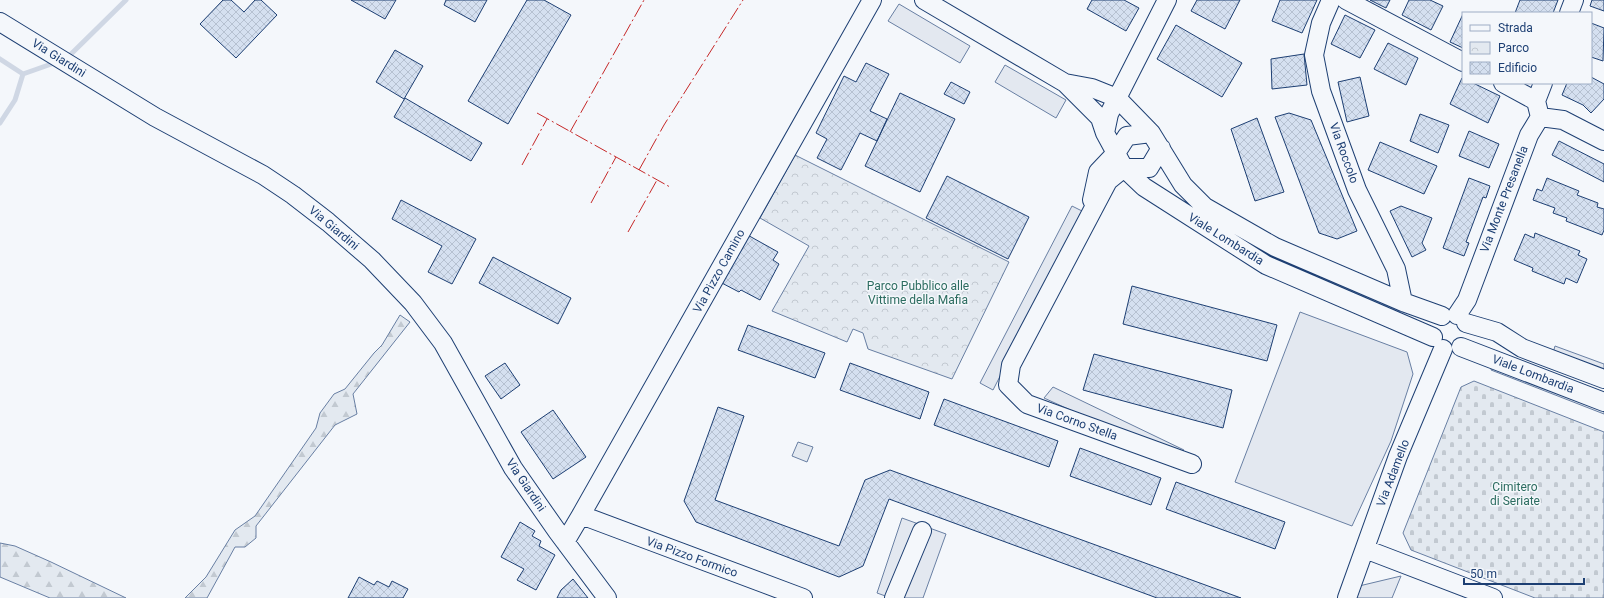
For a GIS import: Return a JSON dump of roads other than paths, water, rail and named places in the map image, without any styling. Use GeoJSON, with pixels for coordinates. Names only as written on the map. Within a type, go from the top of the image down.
{"type":"FeatureCollection","features":[{"type":"Feature","properties":{"kind":"street","name":"Via Pizzo Camino"},"geometry":{"type":"LineString","coordinates":[[565,542],[872,0]]}},
{"type":"Feature","properties":{"kind":"street","name":"Viale Lombardia"},"geometry":{"type":"LineString","coordinates":[[924,0],[1066,83],[1100,118],[1105,133],[1120,160],[1144,187],[1266,265],[1452,350],[1462,347],[1604,402]]}},
{"type":"Feature","properties":{"kind":"street"},"geometry":{"type":"LineString","coordinates":[[1105,133],[1109,114],[1167,0]]}},
{"type":"Feature","properties":{"kind":"street","name":"Via Roccolo"},"geometry":{"type":"LineString","coordinates":[[1331,0],[1321,23],[1314,55],[1321,91],[1357,190],[1396,269],[1403,302]]}},
{"type":"Feature","properties":{"kind":"street"},"geometry":{"type":"LineString","coordinates":[[1346,0],[1462,61]]}},
{"type":"Feature","properties":{"kind":"street"},"geometry":{"type":"LineString","coordinates":[[1569,12],[1574,0]]}},
{"type":"Feature","properties":{"kind":"street","name":"Via Giardini"},"geometry":{"type":"LineString","coordinates":[[0,22],[155,117],[263,175],[294,195],[372,260],[413,303],[443,343],[513,468],[565,542],[607,598]]}},
{"type":"Feature","properties":{"kind":"street","name":"Viale Lombardia"},"geometry":{"type":"LineString","coordinates":[[1066,83],[1092,88],[1117,98],[1151,133],[1183,185],[1205,207],[1275,247],[1403,302],[1497,332],[1522,348],[1604,379]]}},
{"type":"Feature","properties":{"kind":"street"},"geometry":{"type":"LineString","coordinates":[[1504,84],[1538,109],[1604,141]]}},
{"type":"Feature","properties":{"kind":"street","name":"Via Monte Presanella"},"geometry":{"type":"LineString","coordinates":[[1455,318],[1467,300],[1529,135],[1538,109],[1543,84]]}},
{"type":"Feature","properties":{"kind":"street","name":"Via Corno Stella"},"geometry":{"type":"LineString","coordinates":[[1151,133],[1127,136],[1120,160],[1098,172],[1089,217],[1011,365],[1008,385],[1027,404],[1192,464]]}},
{"type":"Feature","properties":{"kind":"street"},"geometry":{"type":"LineString","coordinates":[[1120,160],[1148,168],[1161,148]]}},
{"type":"Feature","properties":{"kind":"street"},"geometry":{"type":"LineString","coordinates":[[1438,343],[1434,325],[1455,318],[1469,331],[1467,340],[1462,347]]}},
{"type":"Feature","properties":{"kind":"street","name":"Via Adamello"},"geometry":{"type":"LineString","coordinates":[[1347,598],[1438,343]]}},
{"type":"Feature","properties":{"kind":"street","name":"Via Pizzo Formico"},"geometry":{"type":"LineString","coordinates":[[581,515],[803,598]]}},
{"type":"Feature","properties":{"kind":"street"},"geometry":{"type":"LineString","coordinates":[[894,598],[922,531]]}},
{"type":"Feature","properties":{"kind":"street"},"geometry":{"type":"LineString","coordinates":[[1365,549],[1493,598]]}},
{"type":"Feature","properties":{"kind":"waterway"},"geometry":{"type":"LineString","coordinates":[[66,59],[126,0]]}},
{"type":"Feature","properties":{"kind":"waterway"},"geometry":{"type":"LineString","coordinates":[[0,59],[23,74],[57,62]]}},
{"type":"Feature","properties":{"kind":"waterway"},"geometry":{"type":"LineString","coordinates":[[0,123],[15,100],[23,74]]}},
{"type":"Feature","properties":{"kind":"park label","name":"Parco Pubblico alle Vittime della Mafia"},"geometry":{"type":"Point","coordinates":[918,293]}},
{"type":"Feature","properties":{"kind":"park label","name":"Cimitero di Seriate"},"geometry":{"type":"Point","coordinates":[1515,494]}}]}
